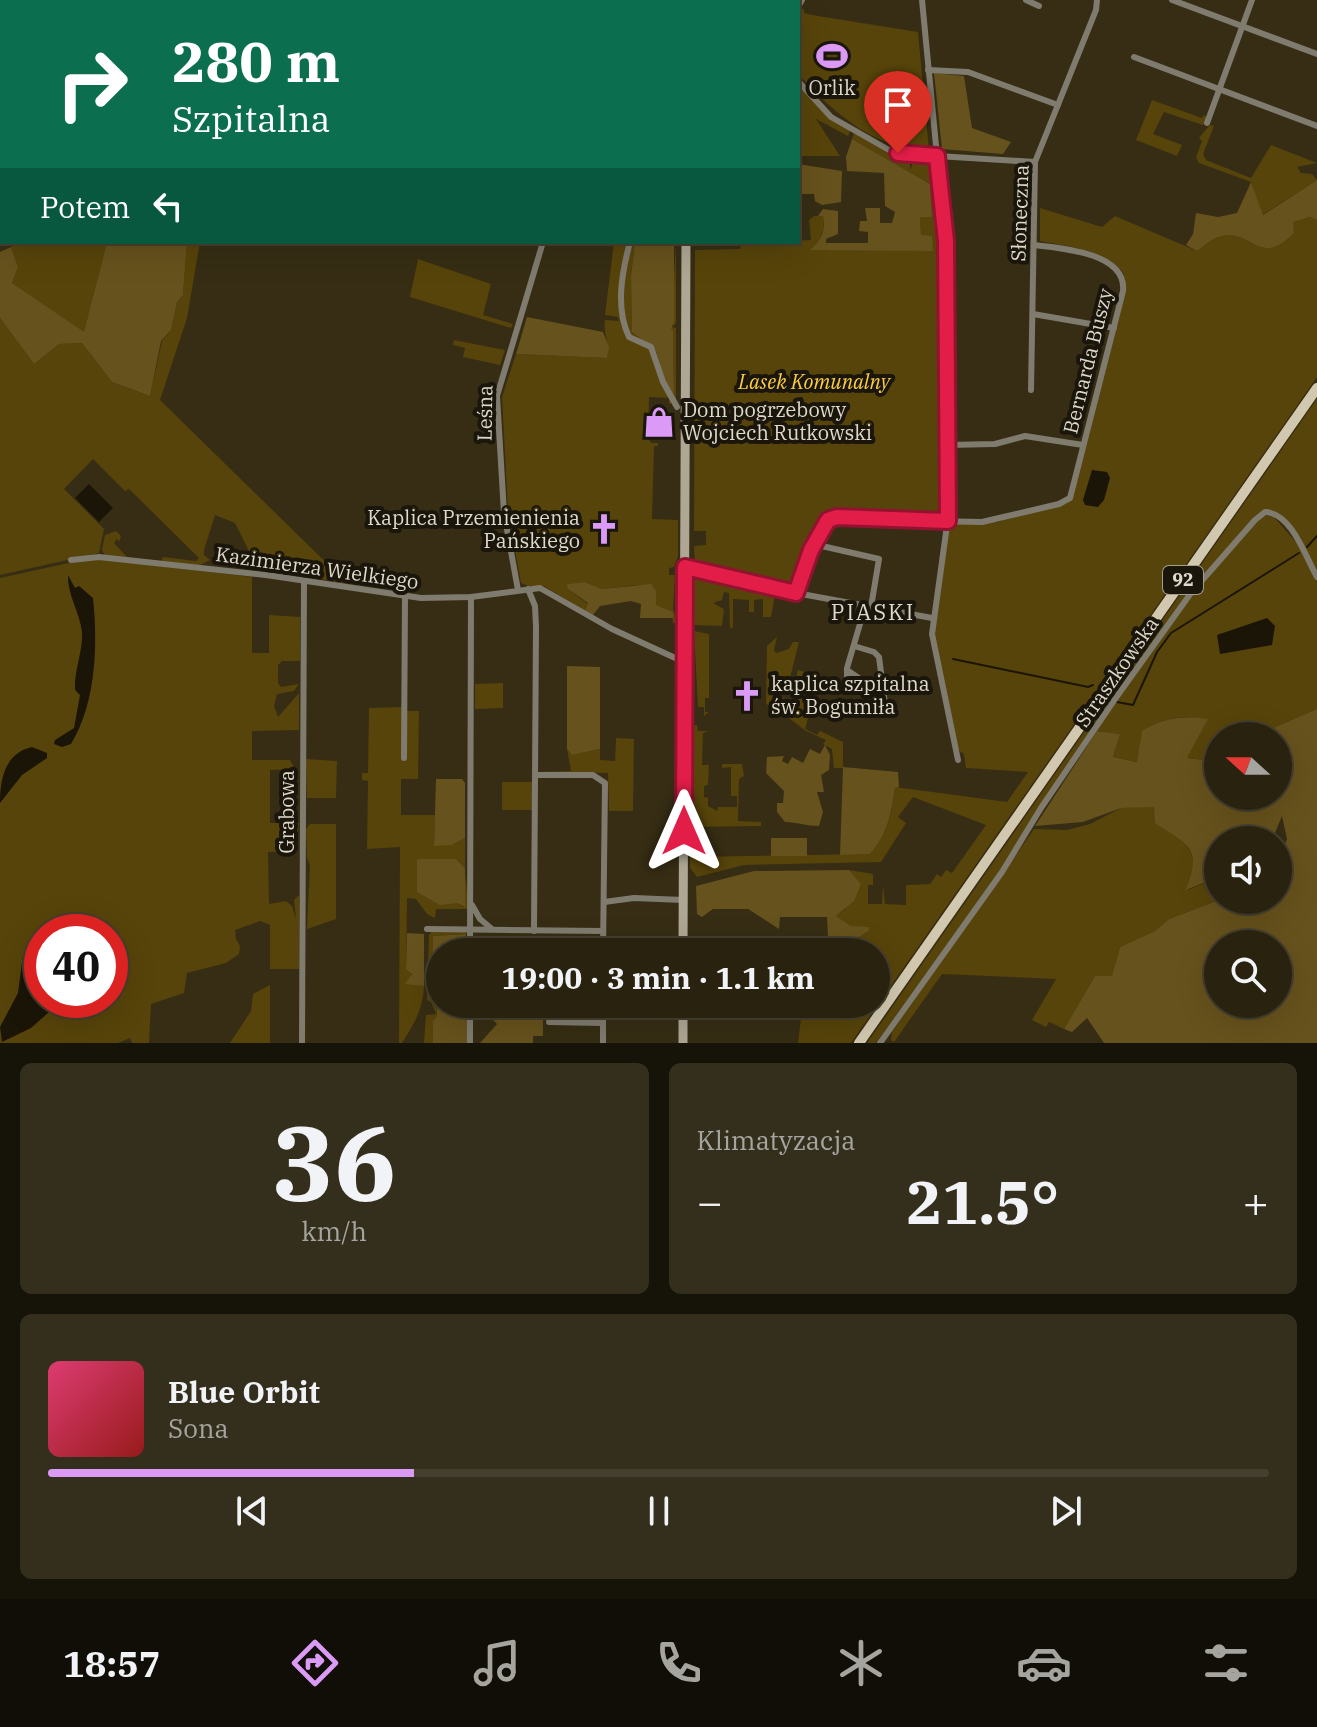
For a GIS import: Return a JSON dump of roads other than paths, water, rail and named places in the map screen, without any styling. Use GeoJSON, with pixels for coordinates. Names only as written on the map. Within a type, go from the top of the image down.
{"type":"FeatureCollection","features":[{"type":"Feature","properties":{"kind":"main road","name":"92"},"geometry":{"type":"LineString","coordinates":[[859,1043],[1317,388]]}},
{"type":"Feature","properties":{"kind":"street"},"geometry":{"type":"LineString","coordinates":[[922,0],[946,241],[948,521],[932,618],[933,653],[958,760]]}},
{"type":"Feature","properties":{"kind":"street"},"geometry":{"type":"LineString","coordinates":[[1026,0],[1039,6]]}},
{"type":"Feature","properties":{"kind":"street","name":"Słoneczna"},"geometry":{"type":"LineString","coordinates":[[1031,390],[1035,162],[1096,10],[1097,0]]}},
{"type":"Feature","properties":{"kind":"street"},"geometry":{"type":"LineString","coordinates":[[1172,0],[1317,54]]}},
{"type":"Feature","properties":{"kind":"street"},"geometry":{"type":"LineString","coordinates":[[1207,123],[1252,0]]}},
{"type":"Feature","properties":{"kind":"street"},"geometry":{"type":"LineString","coordinates":[[1134,57],[1317,126]]}},
{"type":"Feature","properties":{"kind":"street"},"geometry":{"type":"LineString","coordinates":[[928,70],[968,72],[1058,105]]}},
{"type":"Feature","properties":{"kind":"street"},"geometry":{"type":"LineString","coordinates":[[800,83],[831,117],[889,150],[1035,162]]}},
{"type":"Feature","properties":{"kind":"street","name":"Leśna"},"geometry":{"type":"LineString","coordinates":[[518,590],[504,513],[497,396],[542,244]]}},
{"type":"Feature","properties":{"kind":"street"},"geometry":{"type":"LineString","coordinates":[[630,244],[622,280],[624,327],[629,337],[645,344],[655,353],[663,382],[681,408]]}},
{"type":"Feature","properties":{"kind":"street"},"geometry":{"type":"LineString","coordinates":[[683,938],[685,435],[681,408],[686,244]]}},
{"type":"Feature","properties":{"kind":"street","name":"Bernarda Buszy"},"geometry":{"type":"LineString","coordinates":[[948,521],[972,523],[997,520],[1068,500],[1124,286],[1119,270],[1097,258],[1034,245]]}},
{"type":"Feature","properties":{"kind":"street"},"geometry":{"type":"LineString","coordinates":[[1033,314],[1114,328]]}},
{"type":"Feature","properties":{"kind":"street"},"geometry":{"type":"LineString","coordinates":[[947,445],[995,444],[1025,436],[1083,445]]}},
{"type":"Feature","properties":{"kind":"street","name":"Straszkowska"},"geometry":{"type":"LineString","coordinates":[[880,1043],[1002,872],[1065,772],[1191,593],[1260,514],[1272,513],[1280,518],[1294,535],[1317,577]]}},
{"type":"Feature","properties":{"kind":"street"},"geometry":{"type":"LineString","coordinates":[[796,593],[813,544],[824,524],[837,517],[948,521]]}},
{"type":"Feature","properties":{"kind":"street"},"geometry":{"type":"LineString","coordinates":[[813,544],[879,559],[845,684],[849,691],[860,692],[860,681]]}},
{"type":"Feature","properties":{"kind":"street","name":"Kazimierza Wielkiego"},"geometry":{"type":"LineString","coordinates":[[71,560],[99,557],[304,581],[405,597],[471,597],[540,588]]}},
{"type":"Feature","properties":{"kind":"street"},"geometry":{"type":"LineString","coordinates":[[685,567],[796,593],[932,618]]}},
{"type":"Feature","properties":{"kind":"street","name":"Grabowa"},"geometry":{"type":"LineString","coordinates":[[302,1043],[304,581]]}},
{"type":"Feature","properties":{"kind":"street"},"geometry":{"type":"LineString","coordinates":[[534,931],[535,606],[540,588],[552,592],[612,629],[684,662]]}},
{"type":"Feature","properties":{"kind":"street"},"geometry":{"type":"LineString","coordinates":[[528,589],[535,606]]}},
{"type":"Feature","properties":{"kind":"street"},"geometry":{"type":"LineString","coordinates":[[404,758],[405,597]]}},
{"type":"Feature","properties":{"kind":"street"},"geometry":{"type":"LineString","coordinates":[[471,597],[471,938]]}},
{"type":"Feature","properties":{"kind":"street"},"geometry":{"type":"LineString","coordinates":[[854,646],[877,655],[886,712]]}},
{"type":"Feature","properties":{"kind":"street"},"geometry":{"type":"LineString","coordinates":[[847,668],[860,681],[884,691]]}},
{"type":"Feature","properties":{"kind":"street"},"geometry":{"type":"LineString","coordinates":[[535,775],[593,775],[603,780],[606,787],[603,938]]}},
{"type":"Feature","properties":{"kind":"street"},"geometry":{"type":"LineString","coordinates":[[470,893],[476,912],[492,929]]}},
{"type":"Feature","properties":{"kind":"street"},"geometry":{"type":"LineString","coordinates":[[604,902],[634,898],[683,900]]}},
{"type":"Feature","properties":{"kind":"street"},"geometry":{"type":"LineString","coordinates":[[427,929],[603,931]]}},
{"type":"Feature","properties":{"kind":"street"},"geometry":{"type":"LineString","coordinates":[[470,1018],[470,1043]]}},
{"type":"Feature","properties":{"kind":"street"},"geometry":{"type":"LineString","coordinates":[[603,1018],[603,1043]]}},
{"type":"Feature","properties":{"kind":"street"},"geometry":{"type":"LineString","coordinates":[[683,1018],[683,1043]]}},
{"type":"Feature","properties":{"kind":"street"},"geometry":{"type":"LineString","coordinates":[[549,1022],[603,1023]]}},
{"type":"Feature","properties":{"kind":"waterway"},"geometry":{"type":"LineString","coordinates":[[1307,547],[1317,536]]}},
{"type":"Feature","properties":{"kind":"waterway"},"geometry":{"type":"LineString","coordinates":[[1117,702],[1133,705],[1157,652],[1171,633],[1299,553]]}},
{"type":"Feature","properties":{"kind":"waterway"},"geometry":{"type":"LineString","coordinates":[[953,659],[1088,687],[1093,685]]}},
{"type":"Feature","properties":{"kind":"place","name":"Orlik"},"geometry":{"type":"Point","coordinates":[832,56]}},
{"type":"Feature","properties":{"kind":"place","name":"Dom pogrzebowy Wojciech Rutkowski"},"geometry":{"type":"Point","coordinates":[659,422]}},
{"type":"Feature","properties":{"kind":"place","name":"Kaplica Przemienienia Pańskiego"},"geometry":{"type":"Point","coordinates":[604,529]}},
{"type":"Feature","properties":{"kind":"place","name":"kaplica szpitalna św. Bogumiła"},"geometry":{"type":"Point","coordinates":[747,696]}},
{"type":"Feature","properties":{"kind":"district","name":"PIASKI"},"geometry":{"type":"Point","coordinates":[873,612]}},
{"type":"Feature","properties":{"kind":"park label","name":"Lasek Komunalny"},"geometry":{"type":"Point","coordinates":[814,382]}}]}
